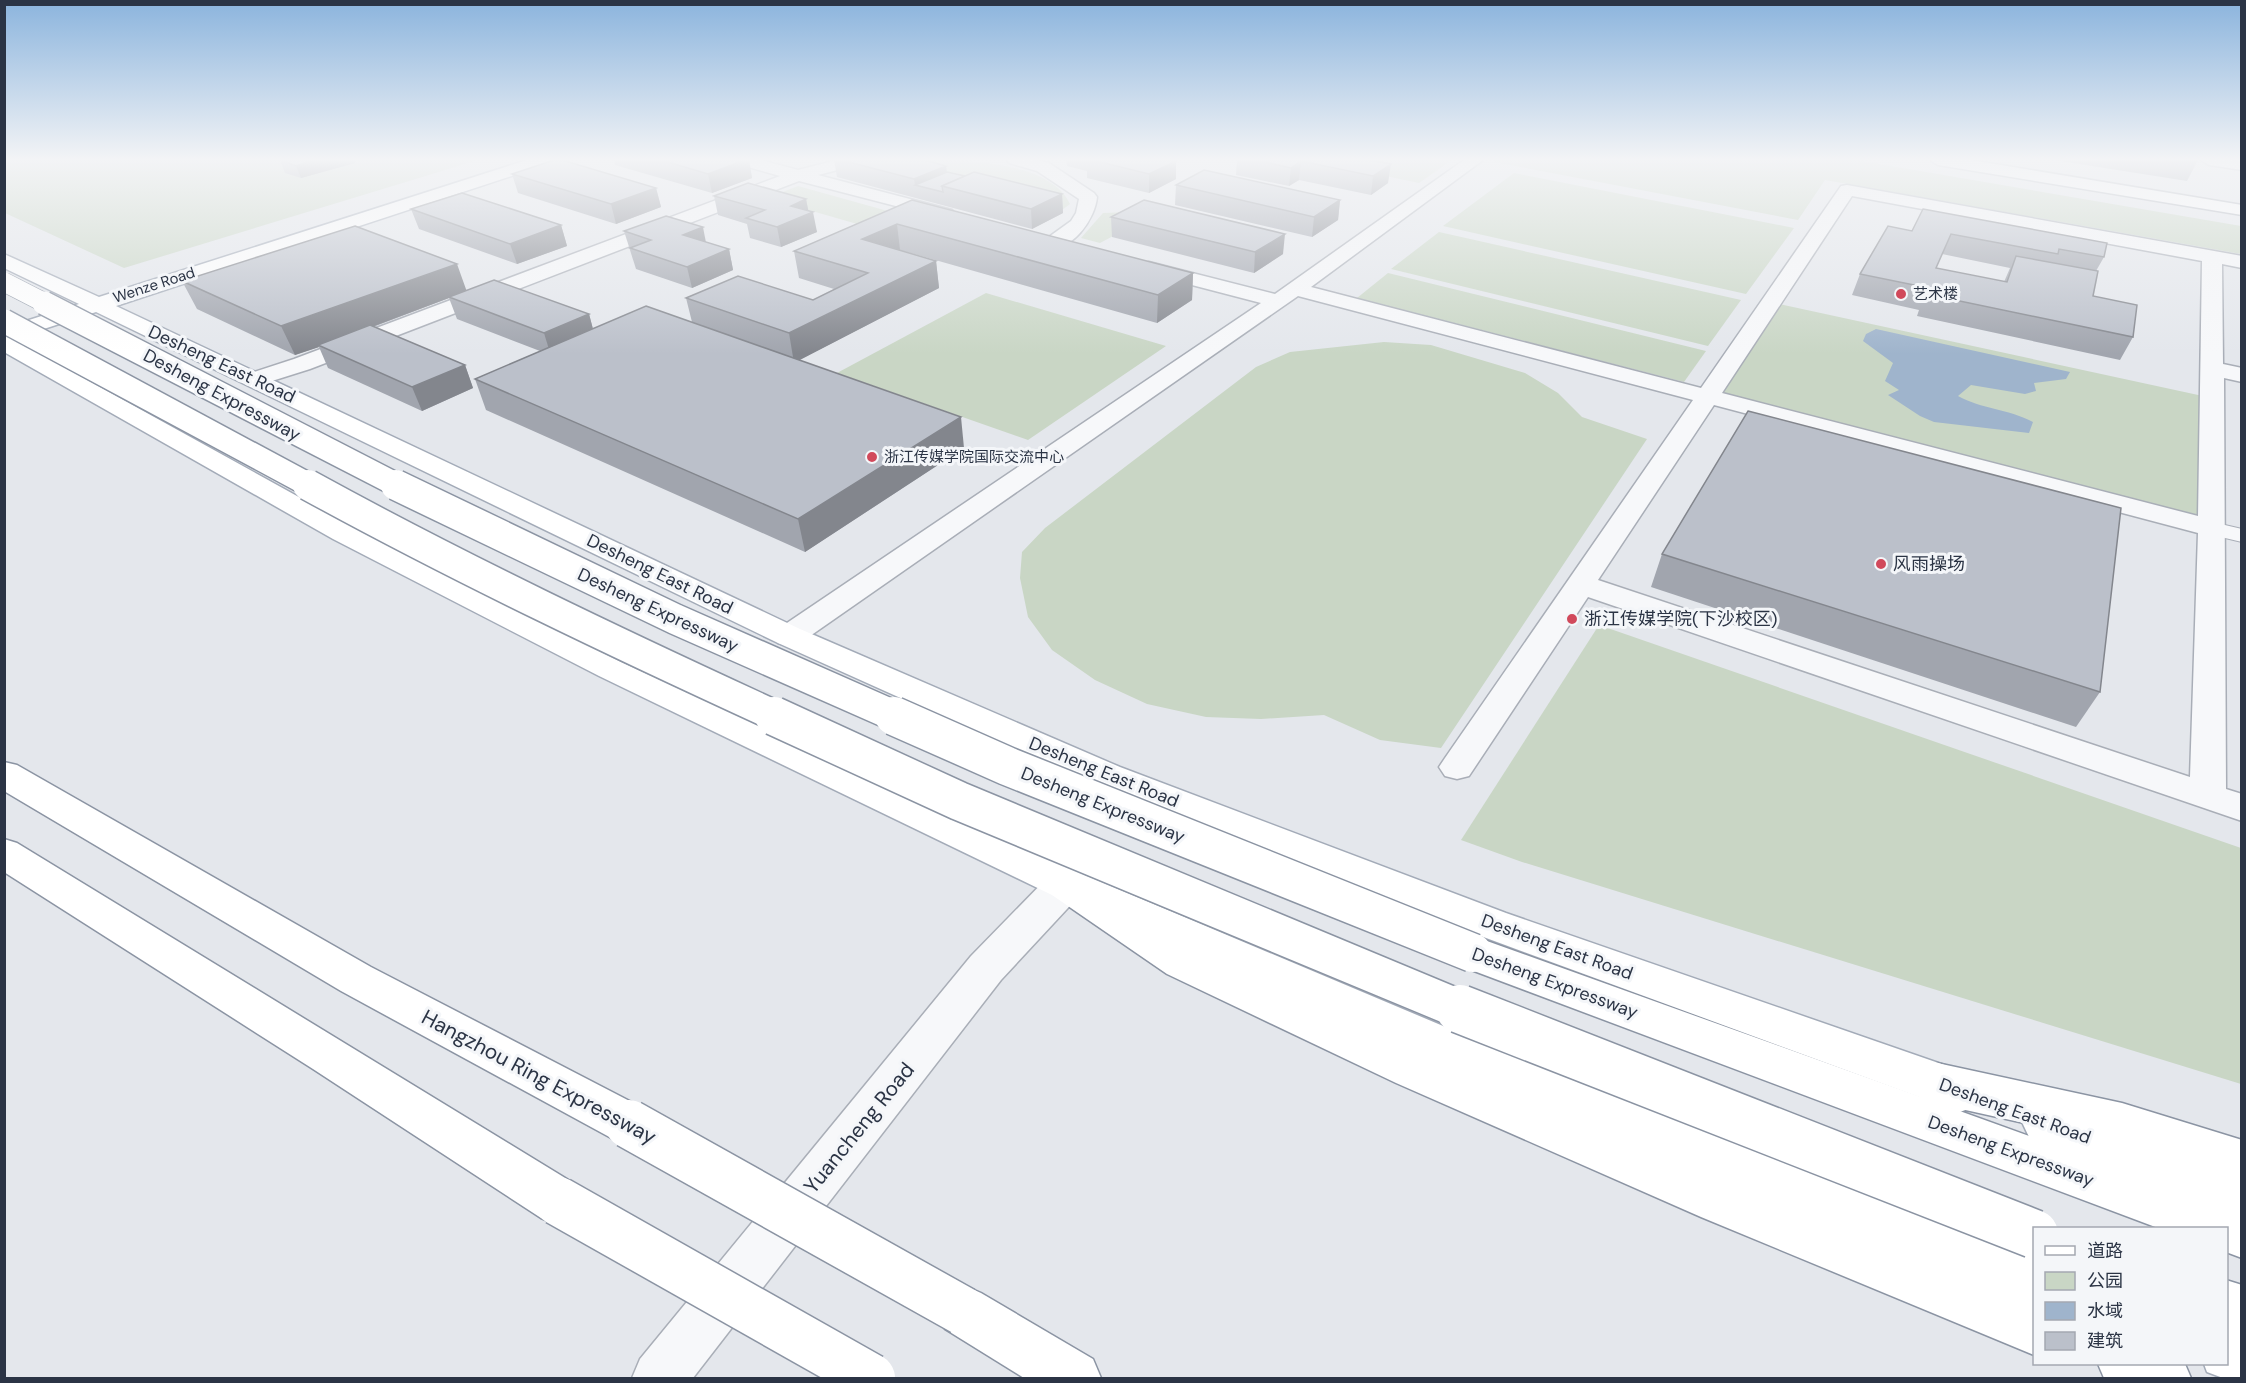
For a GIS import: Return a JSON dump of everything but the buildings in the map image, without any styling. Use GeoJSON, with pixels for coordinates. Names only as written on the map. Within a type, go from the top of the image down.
{"type":"FeatureCollection","features":[{"type":"Feature","properties":{"kind":"main road","name":"Wenze Road"},"geometry":{"type":"LineString","coordinates":[[4,335],[342,225]]}},
{"type":"Feature","properties":{"kind":"main road","name":"Desheng East Road"},"geometry":{"type":"LineString","coordinates":[[4,260],[789,636],[1107,776],[1492,924],[2241,1191]]}},
{"type":"Feature","properties":{"kind":"main road","name":"Desheng Expressway"},"geometry":{"type":"LineString","coordinates":[[4,282],[404,489],[675,619],[1007,766],[1473,953],[2121,1192],[2223,1227]]}},
{"type":"Feature","properties":{"kind":"main road","name":"Desheng Expressway"},"geometry":{"type":"LineString","coordinates":[[4,321],[378,522],[634,651],[960,801],[1464,1011],[2033,1234]]}},
{"type":"Feature","properties":{"kind":"main road"},"geometry":{"type":"LineString","coordinates":[[4,343],[343,533],[588,658],[1066,884],[1438,1045],[2033,1279]]}},
{"type":"Feature","properties":{"kind":"main road","name":"Hangzhou Ring Expressway"},"geometry":{"type":"LineString","coordinates":[[4,774],[356,979],[629,1124],[963,1311],[1074,1378]]}},
{"type":"Feature","properties":{"kind":"main road"},"geometry":{"type":"LineString","coordinates":[[4,853],[329,1055],[558,1201],[871,1378]]}},
{"type":"Feature","properties":{"kind":"main road"},"geometry":{"type":"LineString","coordinates":[[1066,884],[1182,962],[1412,1070],[1718,1200],[2033,1329]]}},
{"type":"Feature","properties":{"kind":"main road"},"geometry":{"type":"LineString","coordinates":[[1937,1083],[2122,1124],[2241,1163]]}},
{"type":"Feature","properties":{"kind":"main road"},"geometry":{"type":"LineString","coordinates":[[2128,1365],[2164,1378]]}},
{"type":"Feature","properties":{"kind":"street"},"geometry":{"type":"LineString","coordinates":[[256,379],[302,364],[668,225]]}},
{"type":"Feature","properties":{"kind":"street"},"geometry":{"type":"LineString","coordinates":[[1053,243],[1078,225]]}},
{"type":"Feature","properties":{"kind":"street"},"geometry":{"type":"LineString","coordinates":[[789,636],[1287,295],[1385,225]]}},
{"type":"Feature","properties":{"kind":"street"},"geometry":{"type":"LineString","coordinates":[[1457,767],[1824,225]]}},
{"type":"Feature","properties":{"kind":"street"},"geometry":{"type":"LineString","coordinates":[[2038,225],[2241,261]]}},
{"type":"Feature","properties":{"kind":"street"},"geometry":{"type":"LineString","coordinates":[[1031,237],[1076,249]]}},
{"type":"Feature","properties":{"kind":"street"},"geometry":{"type":"LineString","coordinates":[[2208,796],[2212,528],[2212,256]]}},
{"type":"Feature","properties":{"kind":"street"},"geometry":{"type":"LineString","coordinates":[[1132,264],[1287,295],[1707,396],[2241,536]]}},
{"type":"Feature","properties":{"kind":"street"},"geometry":{"type":"LineString","coordinates":[[2212,369],[2241,375]]}},
{"type":"Feature","properties":{"kind":"street"},"geometry":{"type":"LineString","coordinates":[[1581,584],[2241,808]]}},
{"type":"Feature","properties":{"kind":"street","name":"Yuancheng Road"},"geometry":{"type":"LineString","coordinates":[[659,1378],[986,969],[1066,884]]}},
{"type":"Feature","properties":{"kind":"green space"},"geometry":{"type":"Polygon","coordinates":[[[30,225],[266,225],[124,268],[30,225]]]}},
{"type":"Feature","properties":{"kind":"green space"},"geometry":{"type":"Polygon","coordinates":[[[859,225],[879,225],[871,228],[859,225]]]}},
{"type":"Feature","properties":{"kind":"green space"},"geometry":{"type":"Polygon","coordinates":[[[1093,225],[1135,225],[1100,243],[1081,238],[1093,225]]]}},
{"type":"Feature","properties":{"kind":"green space"},"geometry":{"type":"Polygon","coordinates":[[[1776,225],[1794,228],[1746,294],[1443,226],[1776,225]]]}},
{"type":"Feature","properties":{"kind":"green space"},"geometry":{"type":"Polygon","coordinates":[[[2075,225],[2241,226],[2241,254],[2075,225]]]}},
{"type":"Feature","properties":{"kind":"green space"},"geometry":{"type":"Polygon","coordinates":[[[1439,232],[1741,300],[1708,346],[1391,269],[1439,232]]]}},
{"type":"Feature","properties":{"kind":"green space"},"geometry":{"type":"Polygon","coordinates":[[[1388,273],[1706,351],[1684,382],[1357,298],[1388,273]]]}},
{"type":"Feature","properties":{"kind":"green space"},"geometry":{"type":"Polygon","coordinates":[[[986,293],[1166,346],[1028,440],[837,373],[986,293]]]}},
{"type":"Feature","properties":{"kind":"green space"},"geometry":{"type":"Polygon","coordinates":[[[1770,302],[2212,398],[2212,528],[1707,396],[1770,302]]]}},
{"type":"Feature","properties":{"kind":"green space"},"geometry":{"type":"Polygon","coordinates":[[[1384,342],[1431,345],[1525,373],[1558,393],[1582,417],[1647,439],[1441,748],[1380,740],[1324,715],[1261,719],[1206,717],[1147,704],[1095,680],[1052,650],[1028,617],[1020,578],[1022,552],[1045,528],[1256,367],[1290,352],[1384,342]]]}},
{"type":"Feature","properties":{"kind":"green space"},"geometry":{"type":"Polygon","coordinates":[[[1599,625],[2241,848],[2241,1084],[1522,862],[1461,840],[1599,625]]]}},
{"type":"Feature","properties":{"kind":"water"},"geometry":{"type":"Polygon","coordinates":[[[1876,329],[2070,372],[2066,379],[2034,383],[2036,391],[2025,394],[1971,385],[1958,396],[2033,422],[2029,433],[1934,422],[1920,416],[1888,395],[1899,390],[1885,381],[1893,363],[1863,341],[1866,334],[1876,329]]]}},
{"type":"Feature","properties":{"kind":"place","name":"艺术楼"},"geometry":{"type":"Point","coordinates":[1901,294]}},
{"type":"Feature","properties":{"kind":"place","name":"浙江传媒学院国际交流中心"},"geometry":{"type":"Point","coordinates":[872,457]}},
{"type":"Feature","properties":{"kind":"place","name":"风雨操场"},"geometry":{"type":"Point","coordinates":[1881,564]}},
{"type":"Feature","properties":{"kind":"place","name":"浙江传媒学院(下沙校区)"},"geometry":{"type":"Point","coordinates":[1572,619]}}]}
